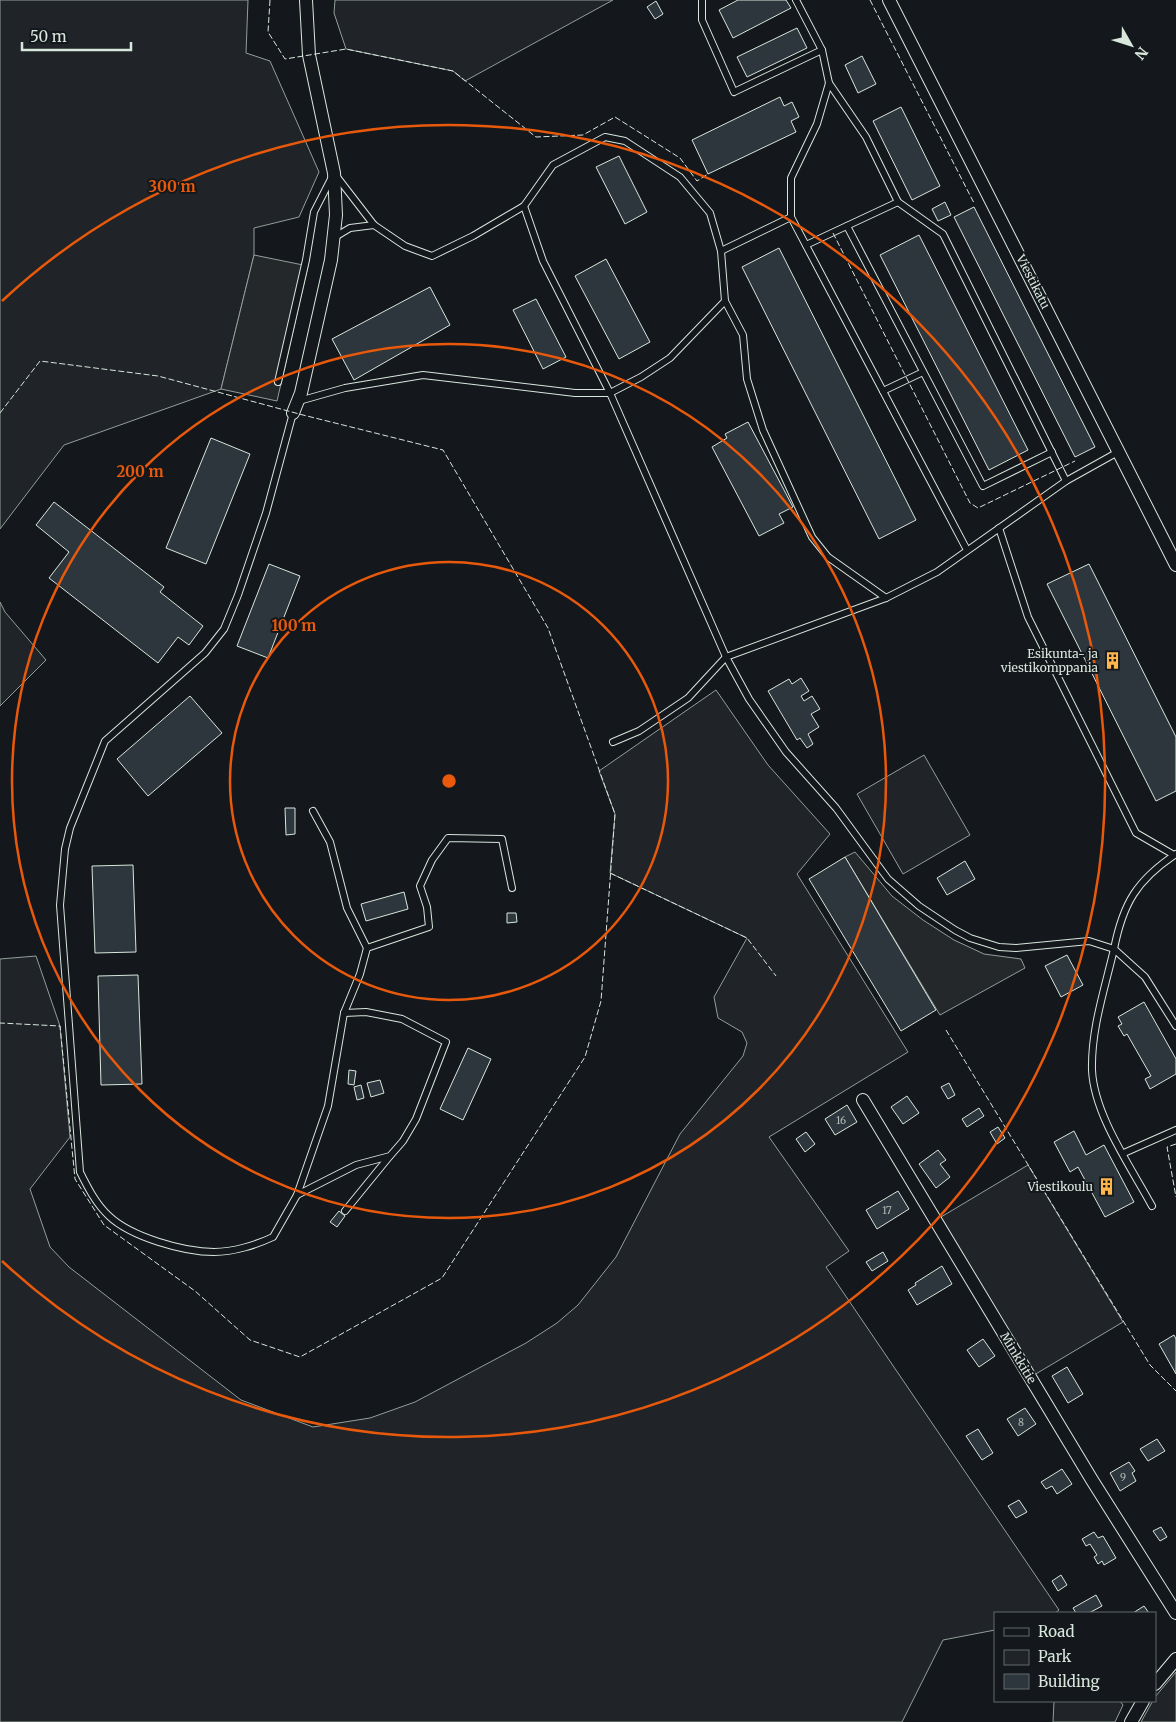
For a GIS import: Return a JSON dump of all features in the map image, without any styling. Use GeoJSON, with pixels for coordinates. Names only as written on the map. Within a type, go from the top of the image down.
{"type":"FeatureCollection","features":[{"type":"Feature","properties":{"kind":"street"},"geometry":{"type":"LineString","coordinates":[[295,407],[331,260],[336,214],[334,173],[309,55],[306,0]]}},
{"type":"Feature","properties":{"kind":"street","name":"Viestikatu"},"geometry":{"type":"LineString","coordinates":[[889,0],[1120,451],[1176,565]]}},
{"type":"Feature","properties":{"kind":"street","name":"Minkkitie"},"geometry":{"type":"LineString","coordinates":[[863,1100],[1092,1480],[1176,1613]]}},
{"type":"Feature","properties":{"kind":"street"},"geometry":{"type":"LineString","coordinates":[[1156,1683],[1176,1659]]}},
{"type":"Feature","properties":{"kind":"street"},"geometry":{"type":"LineString","coordinates":[[1131,1722],[1142,1702]]}},
{"type":"Feature","properties":{"kind":"lane"},"geometry":{"type":"LineString","coordinates":[[702,0],[702,20],[734,92],[822,50]]}},
{"type":"Feature","properties":{"kind":"lane"},"geometry":{"type":"LineString","coordinates":[[796,0],[822,50],[829,83],[866,137],[898,202],[943,234],[1066,481]]}},
{"type":"Feature","properties":{"kind":"lane"},"geometry":{"type":"LineString","coordinates":[[829,83],[817,124],[790,178],[792,217],[967,550]]}},
{"type":"Feature","properties":{"kind":"lane"},"geometry":{"type":"LineString","coordinates":[[278,382],[306,260],[314,212],[334,173],[374,224],[405,246],[432,256],[473,236],[524,206],[553,164],[605,137],[625,141],[680,177],[710,213],[720,251],[725,301],[743,335],[747,379],[763,430],[812,537],[828,557],[886,598]]}},
{"type":"Feature","properties":{"kind":"lane"},"geometry":{"type":"LineString","coordinates":[[806,245],[898,202]]}},
{"type":"Feature","properties":{"kind":"lane"},"geometry":{"type":"LineString","coordinates":[[524,206],[543,261],[610,393],[726,657],[749,699],[786,752],[836,808],[888,879],[919,906],[954,930],[986,944],[1016,948],[1090,941],[1114,949],[1145,977],[1176,1026]]}},
{"type":"Feature","properties":{"kind":"lane"},"geometry":{"type":"LineString","coordinates":[[720,251],[792,217]]}},
{"type":"Feature","properties":{"kind":"lane"},"geometry":{"type":"LineString","coordinates":[[334,238],[350,228],[374,224]]}},
{"type":"Feature","properties":{"kind":"lane"},"geometry":{"type":"LineString","coordinates":[[847,226],[983,486],[1052,452]]}},
{"type":"Feature","properties":{"kind":"lane"},"geometry":{"type":"LineString","coordinates":[[313,811],[330,842],[347,908],[367,948],[360,974],[344,1013],[328,1106],[297,1195],[274,1238],[243,1248],[213,1252],[176,1247],[151,1240],[110,1217],[94,1199],[80,1172],[60,905],[65,849],[70,828],[105,741],[205,653],[224,629],[238,595],[266,513],[295,407],[345,388],[423,375],[575,393],[610,393],[642,377],[670,358],[725,301]]}},
{"type":"Feature","properties":{"kind":"lane"},"geometry":{"type":"LineString","coordinates":[[883,391],[923,372]]}},
{"type":"Feature","properties":{"kind":"lane"},"geometry":{"type":"LineString","coordinates":[[613,742],[640,730],[688,698],[726,657],[886,598],[943,569],[1066,481],[1120,451]]}},
{"type":"Feature","properties":{"kind":"lane"},"geometry":{"type":"LineString","coordinates":[[999,528],[1028,617],[1136,833],[1175,855],[1143,880],[1128,901],[1119,924],[1097,1019],[1092,1070],[1102,1113],[1152,1206]]}},
{"type":"Feature","properties":{"kind":"lane"},"geometry":{"type":"LineString","coordinates":[[367,948],[430,927],[427,907],[420,886],[432,860],[448,838],[502,839],[512,888]]}},
{"type":"Feature","properties":{"kind":"lane"},"geometry":{"type":"LineString","coordinates":[[344,1013],[366,1012],[402,1019],[446,1042],[416,1119],[403,1141],[346,1211]]}},
{"type":"Feature","properties":{"kind":"lane"},"geometry":{"type":"LineString","coordinates":[[1124,1153],[1176,1130]]}},
{"type":"Feature","properties":{"kind":"lane"},"geometry":{"type":"LineString","coordinates":[[297,1195],[356,1165],[390,1156]]}},
{"type":"Feature","properties":{"kind":"green space"},"geometry":{"type":"Polygon","coordinates":[[[0,0],[248,0],[246,53],[270,61],[319,172],[299,217],[254,228],[254,255],[221,389],[64,445],[0,529],[0,0]]]}},
{"type":"Feature","properties":{"kind":"green space"},"geometry":{"type":"Polygon","coordinates":[[[335,0],[613,0],[465,81],[453,71],[346,49],[334,13],[335,0]]]}},
{"type":"Feature","properties":{"kind":"green space"},"geometry":{"type":"Polygon","coordinates":[[[0,602],[5,612],[46,660],[0,706],[0,602]]]}},
{"type":"Feature","properties":{"kind":"green space"},"geometry":{"type":"Polygon","coordinates":[[[716,690],[768,765],[830,834],[797,874],[908,1052],[769,1137],[849,1251],[826,1267],[1059,1610],[1056,1612],[994,1612],[994,1630],[943,1640],[902,1722],[0,1722],[0,959],[36,956],[60,1026],[70,1137],[30,1189],[50,1247],[69,1267],[241,1400],[313,1427],[370,1418],[415,1402],[526,1343],[557,1323],[578,1305],[616,1257],[680,1134],[743,1056],[747,1043],[742,1032],[718,1018],[714,997],[747,938],[610,873],[615,814],[599,771],[716,690]]]}},
{"type":"Feature","properties":{"kind":"green space"},"geometry":{"type":"Polygon","coordinates":[[[924,755],[970,835],[903,874],[857,794],[924,755]]]}},
{"type":"Feature","properties":{"kind":"green space"},"geometry":{"type":"Polygon","coordinates":[[[1028,1165],[1123,1322],[1034,1375],[941,1217],[1028,1165]]]}},
{"type":"Feature","properties":{"kind":"green space"},"geometry":{"type":"Polygon","coordinates":[[[1176,1672],[1176,1722],[1141,1722],[1152,1702],[1156,1702],[1156,1696],[1176,1672]]]}},
{"type":"Feature","properties":{"kind":"green space"},"geometry":{"type":"Polygon","coordinates":[[[1054,1702],[1121,1702],[1123,1705],[1115,1722],[1053,1722],[1054,1702]]]}},
{"type":"Feature","properties":{"kind":"shaded area"},"geometry":{"type":"Polygon","coordinates":[[[254,255],[308,266],[277,401],[221,389],[254,255]]]}},
{"type":"Feature","properties":{"kind":"shaded area"},"geometry":{"type":"Polygon","coordinates":[[[855,852],[892,896],[923,920],[954,940],[984,954],[1021,959],[1025,968],[940,1015],[845,857],[855,852]]]}},
{"type":"Feature","properties":{"kind":"building"},"geometry":{"type":"Polygon","coordinates":[[[738,0],[786,0],[791,8],[733,38],[719,10],[738,0]]]}},
{"type":"Feature","properties":{"kind":"building"},"geometry":{"type":"Polygon","coordinates":[[[656,1],[663,14],[655,19],[647,7],[656,1]]]}},
{"type":"Feature","properties":{"kind":"building"},"geometry":{"type":"Polygon","coordinates":[[[797,28],[807,48],[747,77],[737,57],[797,28]]]}},
{"type":"Feature","properties":{"kind":"building"},"geometry":{"type":"Polygon","coordinates":[[[862,56],[876,84],[858,93],[845,65],[862,56]]]}},
{"type":"Feature","properties":{"kind":"building"},"geometry":{"type":"Polygon","coordinates":[[[780,97],[784,106],[792,102],[799,117],[791,121],[796,132],[708,174],[692,140],[780,97]]]}},
{"type":"Feature","properties":{"kind":"building"},"geometry":{"type":"Polygon","coordinates":[[[901,107],[940,186],[912,200],[873,121],[901,107]]]}},
{"type":"Feature","properties":{"kind":"building"},"geometry":{"type":"Polygon","coordinates":[[[619,156],[647,212],[625,224],[596,167],[619,156]]]}},
{"type":"Feature","properties":{"kind":"building"},"geometry":{"type":"Polygon","coordinates":[[[945,202],[951,215],[938,221],[932,209],[945,202]]]}},
{"type":"Feature","properties":{"kind":"building"},"geometry":{"type":"Polygon","coordinates":[[[974,207],[1095,447],[1075,457],[954,217],[974,207]]]}},
{"type":"Feature","properties":{"kind":"building"},"geometry":{"type":"Polygon","coordinates":[[[919,235],[1028,450],[989,470],[880,255],[919,235]]]}},
{"type":"Feature","properties":{"kind":"building"},"geometry":{"type":"Polygon","coordinates":[[[779,248],[916,520],[879,539],[742,267],[779,248]]]}},
{"type":"Feature","properties":{"kind":"building"},"geometry":{"type":"Polygon","coordinates":[[[606,259],[650,342],[619,359],[575,276],[606,259]]]}},
{"type":"Feature","properties":{"kind":"building"},"geometry":{"type":"Polygon","coordinates":[[[430,287],[450,325],[354,380],[332,339],[430,287]]]}},
{"type":"Feature","properties":{"kind":"building"},"geometry":{"type":"Polygon","coordinates":[[[536,299],[566,357],[543,369],[513,310],[536,299]]]}},
{"type":"Feature","properties":{"kind":"building"},"geometry":{"type":"Polygon","coordinates":[[[748,422],[793,507],[779,514],[784,523],[759,536],[712,447],[727,438],[725,434],[748,422]]]}},
{"type":"Feature","properties":{"kind":"building"},"geometry":{"type":"Polygon","coordinates":[[[211,438],[250,454],[206,564],[166,548],[211,438]]]}},
{"type":"Feature","properties":{"kind":"building"},"geometry":{"type":"Polygon","coordinates":[[[54,502],[164,587],[160,592],[203,626],[189,645],[178,637],[158,663],[49,578],[69,552],[36,525],[54,502]]]}},
{"type":"Feature","properties":{"kind":"building"},"geometry":{"type":"Polygon","coordinates":[[[269,564],[300,576],[268,658],[237,646],[269,564]]]}},
{"type":"Feature","properties":{"kind":"building","name":"Esikunta- ja viestikomppania"},"geometry":{"type":"Polygon","coordinates":[[[1089,564],[1176,737],[1176,791],[1156,801],[1047,584],[1089,564]]]}},
{"type":"Feature","properties":{"kind":"building"},"geometry":{"type":"Polygon","coordinates":[[[801,678],[809,691],[801,696],[804,701],[812,696],[820,709],[811,714],[819,727],[808,734],[813,744],[807,748],[800,738],[797,740],[768,691],[789,679],[792,684],[801,678]]]}},
{"type":"Feature","properties":{"kind":"building"},"geometry":{"type":"Polygon","coordinates":[[[190,696],[222,733],[148,796],[117,759],[190,696]]]}},
{"type":"Feature","properties":{"kind":"building"},"geometry":{"type":"Polygon","coordinates":[[[285,808],[295,808],[295,834],[286,835],[285,808]]]}},
{"type":"Feature","properties":{"kind":"building"},"geometry":{"type":"Polygon","coordinates":[[[845,857],[936,1010],[901,1031],[809,879],[845,857]]]}},
{"type":"Feature","properties":{"kind":"building"},"geometry":{"type":"Polygon","coordinates":[[[965,861],[975,879],[947,895],[937,878],[965,861]]]}},
{"type":"Feature","properties":{"kind":"building"},"geometry":{"type":"Polygon","coordinates":[[[133,865],[136,952],[95,953],[92,866],[133,865]]]}},
{"type":"Feature","properties":{"kind":"building"},"geometry":{"type":"Polygon","coordinates":[[[404,892],[408,909],[366,921],[361,904],[404,892]]]}},
{"type":"Feature","properties":{"kind":"building"},"geometry":{"type":"Polygon","coordinates":[[[507,913],[516,913],[517,922],[507,923],[507,913]]]}},
{"type":"Feature","properties":{"kind":"building"},"geometry":{"type":"Polygon","coordinates":[[[1067,955],[1083,985],[1061,997],[1045,966],[1067,955]]]}},
{"type":"Feature","properties":{"kind":"building"},"geometry":{"type":"Polygon","coordinates":[[[138,975],[142,1084],[101,1085],[98,976],[138,975]]]}},
{"type":"Feature","properties":{"kind":"building"},"geometry":{"type":"Polygon","coordinates":[[[1144,1002],[1176,1059],[1176,1074],[1150,1089],[1145,1079],[1151,1076],[1127,1034],[1124,1036],[1118,1026],[1122,1024],[1118,1017],[1144,1002]]]}},
{"type":"Feature","properties":{"kind":"building"},"geometry":{"type":"Polygon","coordinates":[[[468,1048],[491,1059],[463,1120],[440,1109],[468,1048]]]}},
{"type":"Feature","properties":{"kind":"building"},"geometry":{"type":"Polygon","coordinates":[[[349,1070],[356,1071],[354,1085],[348,1084],[349,1070]]]}},
{"type":"Feature","properties":{"kind":"building"},"geometry":{"type":"Polygon","coordinates":[[[380,1080],[384,1093],[371,1097],[367,1083],[380,1080]]]}},
{"type":"Feature","properties":{"kind":"building"},"geometry":{"type":"Polygon","coordinates":[[[949,1083],[955,1095],[948,1099],[941,1087],[949,1083]]]}},
{"type":"Feature","properties":{"kind":"building"},"geometry":{"type":"Polygon","coordinates":[[[361,1085],[364,1098],[357,1100],[354,1087],[361,1085]]]}},
{"type":"Feature","properties":{"kind":"building"},"geometry":{"type":"Polygon","coordinates":[[[907,1096],[919,1113],[903,1124],[891,1107],[907,1096]]]}},
{"type":"Feature","properties":{"kind":"building"},"geometry":{"type":"Polygon","coordinates":[[[847,1105],[857,1122],[835,1135],[825,1119],[847,1105]]]}},
{"type":"Feature","properties":{"kind":"building"},"geometry":{"type":"Polygon","coordinates":[[[979,1108],[984,1116],[967,1127],[962,1119],[979,1108]]]}},
{"type":"Feature","properties":{"kind":"building"},"geometry":{"type":"Polygon","coordinates":[[[998,1127],[1005,1138],[997,1144],[990,1132],[998,1127]]]}},
{"type":"Feature","properties":{"kind":"building","name":"Viestikoulu"},"geometry":{"type":"Polygon","coordinates":[[[1074,1131],[1086,1155],[1104,1145],[1134,1202],[1105,1217],[1078,1167],[1070,1172],[1054,1142],[1074,1131]]]}},
{"type":"Feature","properties":{"kind":"building"},"geometry":{"type":"Polygon","coordinates":[[[806,1132],[815,1144],[805,1152],[796,1139],[806,1132]]]}},
{"type":"Feature","properties":{"kind":"building"},"geometry":{"type":"Polygon","coordinates":[[[938,1150],[946,1160],[940,1164],[950,1177],[936,1188],[919,1164],[938,1150]]]}},
{"type":"Feature","properties":{"kind":"building"},"geometry":{"type":"Polygon","coordinates":[[[898,1191],[909,1209],[877,1229],[866,1210],[898,1191]]]}},
{"type":"Feature","properties":{"kind":"building"},"geometry":{"type":"Polygon","coordinates":[[[339,1211],[345,1216],[337,1227],[330,1222],[339,1211]]]}},
{"type":"Feature","properties":{"kind":"building"},"geometry":{"type":"Polygon","coordinates":[[[883,1252],[888,1261],[872,1271],[866,1262],[883,1252]]]}},
{"type":"Feature","properties":{"kind":"building"},"geometry":{"type":"Polygon","coordinates":[[[942,1266],[952,1284],[917,1305],[908,1290],[916,1285],[915,1283],[942,1266]]]}},
{"type":"Feature","properties":{"kind":"building"},"geometry":{"type":"Polygon","coordinates":[[[1174,1335],[1176,1339],[1176,1374],[1159,1344],[1174,1335]]]}},
{"type":"Feature","properties":{"kind":"building"},"geometry":{"type":"Polygon","coordinates":[[[983,1339],[995,1356],[979,1367],[967,1350],[983,1339]]]}},
{"type":"Feature","properties":{"kind":"building"},"geometry":{"type":"Polygon","coordinates":[[[1067,1367],[1083,1394],[1068,1403],[1052,1376],[1067,1367]]]}},
{"type":"Feature","properties":{"kind":"building"},"geometry":{"type":"Polygon","coordinates":[[[1025,1408],[1036,1424],[1018,1436],[1007,1419],[1025,1408]]]}},
{"type":"Feature","properties":{"kind":"building"},"geometry":{"type":"Polygon","coordinates":[[[978,1429],[993,1453],[982,1460],[966,1436],[978,1429]]]}},
{"type":"Feature","properties":{"kind":"building"},"geometry":{"type":"Polygon","coordinates":[[[1157,1439],[1165,1451],[1148,1461],[1140,1449],[1157,1439]]]}},
{"type":"Feature","properties":{"kind":"building"},"geometry":{"type":"Polygon","coordinates":[[[1129,1462],[1135,1471],[1132,1473],[1136,1481],[1120,1491],[1110,1473],[1129,1462]]]}},
{"type":"Feature","properties":{"kind":"building"},"geometry":{"type":"Polygon","coordinates":[[[1062,1469],[1072,1484],[1057,1494],[1052,1486],[1046,1489],[1041,1482],[1062,1469]]]}},
{"type":"Feature","properties":{"kind":"building"},"geometry":{"type":"Polygon","coordinates":[[[1019,1500],[1027,1512],[1016,1518],[1008,1506],[1019,1500]]]}},
{"type":"Feature","properties":{"kind":"building"},"geometry":{"type":"Polygon","coordinates":[[[1161,1527],[1167,1537],[1160,1541],[1153,1531],[1161,1527]]]}},
{"type":"Feature","properties":{"kind":"building"},"geometry":{"type":"Polygon","coordinates":[[[1094,1532],[1098,1538],[1103,1536],[1116,1558],[1104,1565],[1102,1561],[1098,1564],[1094,1557],[1097,1555],[1090,1544],[1086,1546],[1082,1539],[1094,1532]]]}},
{"type":"Feature","properties":{"kind":"building"},"geometry":{"type":"Polygon","coordinates":[[[1061,1575],[1067,1585],[1058,1591],[1052,1581],[1061,1575]]]}},
{"type":"Feature","properties":{"kind":"building"},"geometry":{"type":"Polygon","coordinates":[[[1096,1595],[1102,1606],[1091,1612],[1075,1612],[1073,1608],[1096,1595]]]}},
{"type":"Feature","properties":{"kind":"building"},"geometry":{"type":"Polygon","coordinates":[[[1144,1606],[1148,1612],[1135,1612],[1144,1606]]]}},
{"type":"Feature","properties":{"kind":"fence"},"geometry":{"type":"LineString","coordinates":[[270,0],[268,32],[285,59],[346,49],[453,71],[536,137],[583,135],[615,117],[680,158],[697,181],[708,174]]}},
{"type":"Feature","properties":{"kind":"fence"},"geometry":{"type":"LineString","coordinates":[[870,0],[974,203]]}},
{"type":"Feature","properties":{"kind":"fence"},"geometry":{"type":"LineString","coordinates":[[833,233],[970,503],[978,508],[1075,461]]}},
{"type":"Feature","properties":{"kind":"fence"},"geometry":{"type":"LineString","coordinates":[[0,413],[40,361],[158,376],[443,450],[548,628],[615,814],[601,1001],[585,1057],[442,1278],[300,1357],[250,1340],[195,1291],[104,1225],[75,1179],[60,1026],[0,1023]]}},
{"type":"Feature","properties":{"kind":"fence"},"geometry":{"type":"LineString","coordinates":[[610,873],[747,938],[776,976]]}},
{"type":"Feature","properties":{"kind":"fence"},"geometry":{"type":"LineString","coordinates":[[946,1030],[1150,1365],[1176,1391]]}},
{"type":"Feature","properties":{"kind":"fence"},"geometry":{"type":"LineString","coordinates":[[1176,1144],[1167,1147],[1176,1197]]}},
{"type":"Feature","properties":{"kind":"place","name":"Esikunta- ja viestikomppania"},"geometry":{"type":"Point","coordinates":[1112,661]}},
{"type":"Feature","properties":{"kind":"place","name":"Viestikoulu"},"geometry":{"type":"Point","coordinates":[1107,1187]}}]}
